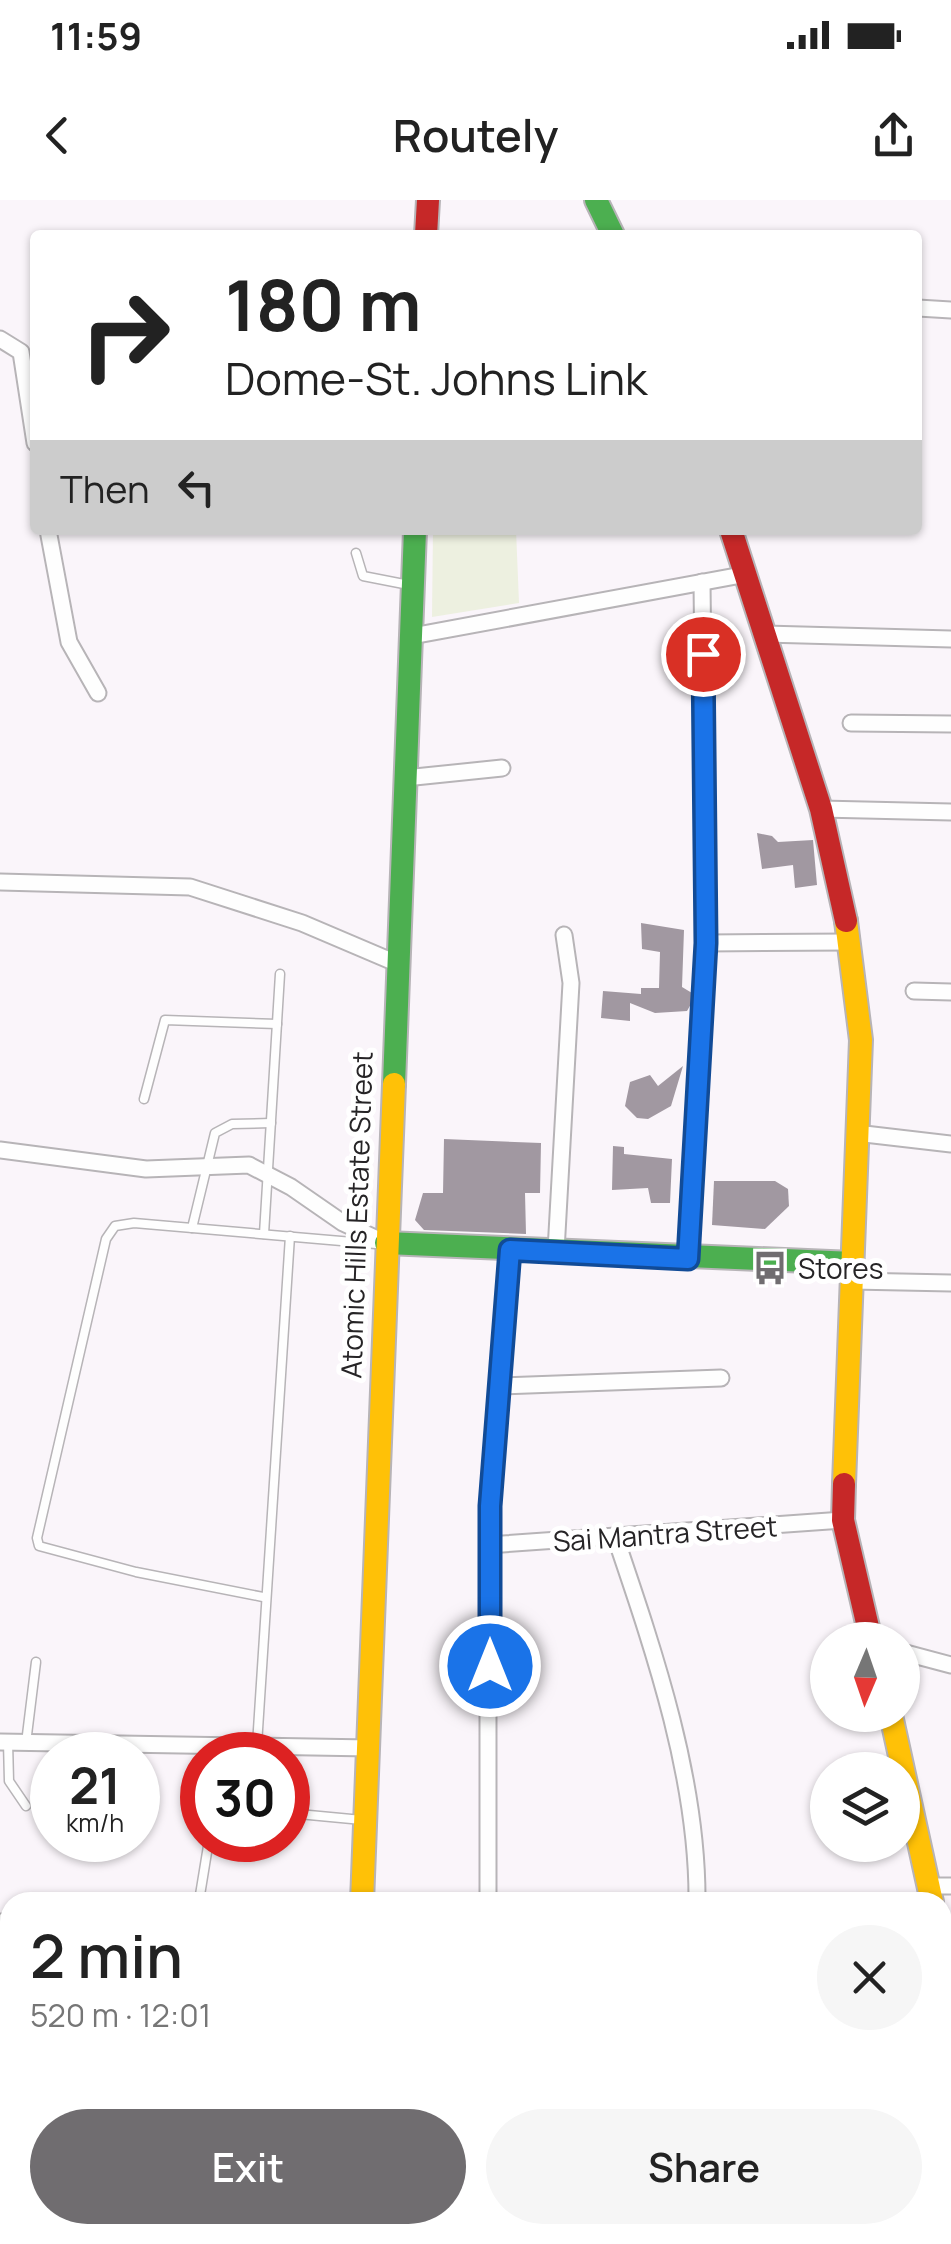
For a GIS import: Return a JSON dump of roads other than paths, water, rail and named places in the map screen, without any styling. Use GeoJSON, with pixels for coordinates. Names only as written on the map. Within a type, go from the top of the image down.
{"type":"FeatureCollection","features":[{"type":"Feature","properties":{"kind":"main road"},"geometry":{"type":"LineString","coordinates":[[426,230],[428,200]]}},
{"type":"Feature","properties":{"kind":"main road"},"geometry":{"type":"LineString","coordinates":[[596,200],[611,230]]}},
{"type":"Feature","properties":{"kind":"main road","name":"Atomic Hills Estate Street"},"geometry":{"type":"LineString","coordinates":[[362,1892],[415,535]]}},
{"type":"Feature","properties":{"kind":"main road"},"geometry":{"type":"LineString","coordinates":[[733,535],[821,810],[852,942],[861,1040],[843,1520],[867,1622]]}},
{"type":"Feature","properties":{"kind":"main road"},"geometry":{"type":"LineString","coordinates":[[386,1244],[556,1251],[852,1272]]}},
{"type":"Feature","properties":{"kind":"main road"},"geometry":{"type":"LineString","coordinates":[[895,1732],[937,1891]]}},
{"type":"Feature","properties":{"kind":"street"},"geometry":{"type":"LineString","coordinates":[[922,308],[951,310]]}},
{"type":"Feature","properties":{"kind":"street"},"geometry":{"type":"LineString","coordinates":[[0,339],[21,352],[30,410]]}},
{"type":"Feature","properties":{"kind":"street"},"geometry":{"type":"LineString","coordinates":[[49,535],[69,642],[98,693]]}},
{"type":"Feature","properties":{"kind":"street"},"geometry":{"type":"LineString","coordinates":[[412,636],[747,574]]}},
{"type":"Feature","properties":{"kind":"street"},"geometry":{"type":"LineString","coordinates":[[688,1259],[706,943],[702,582]]}},
{"type":"Feature","properties":{"kind":"street"},"geometry":{"type":"LineString","coordinates":[[765,634],[951,640]]}},
{"type":"Feature","properties":{"kind":"street"},"geometry":{"type":"LineString","coordinates":[[851,723],[951,724]]}},
{"type":"Feature","properties":{"kind":"street"},"geometry":{"type":"LineString","coordinates":[[404,778],[502,768]]}},
{"type":"Feature","properties":{"kind":"street"},"geometry":{"type":"LineString","coordinates":[[821,810],[951,812]]}},
{"type":"Feature","properties":{"kind":"street"},"geometry":{"type":"LineString","coordinates":[[0,882],[190,887],[302,923],[396,963]]}},
{"type":"Feature","properties":{"kind":"street"},"geometry":{"type":"LineString","coordinates":[[556,1251],[570,983],[564,935]]}},
{"type":"Feature","properties":{"kind":"street"},"geometry":{"type":"LineString","coordinates":[[706,943],[852,942]]}},
{"type":"Feature","properties":{"kind":"street"},"geometry":{"type":"LineString","coordinates":[[914,991],[951,992]]}},
{"type":"Feature","properties":{"kind":"street"},"geometry":{"type":"LineString","coordinates":[[856,1133],[951,1144]]}},
{"type":"Feature","properties":{"kind":"street"},"geometry":{"type":"LineString","coordinates":[[0,1150],[146,1169],[204,1170],[232,1165],[266,1172],[343,1223],[386,1244]]}},
{"type":"Feature","properties":{"kind":"street"},"geometry":{"type":"LineString","coordinates":[[488,1892],[488,1545],[510,1250]]}},
{"type":"Feature","properties":{"kind":"street"},"geometry":{"type":"LineString","coordinates":[[852,1272],[951,1283]]}},
{"type":"Feature","properties":{"kind":"street"},"geometry":{"type":"LineString","coordinates":[[500,1386],[721,1378]]}},
{"type":"Feature","properties":{"kind":"street","name":"Sai Mantra Street"},"geometry":{"type":"LineString","coordinates":[[488,1545],[616,1539],[843,1520]]}},
{"type":"Feature","properties":{"kind":"street"},"geometry":{"type":"LineString","coordinates":[[616,1539],[659,1673],[682,1771],[697,1892]]}},
{"type":"Feature","properties":{"kind":"street"},"geometry":{"type":"LineString","coordinates":[[920,1657],[951,1665]]}},
{"type":"Feature","properties":{"kind":"street"},"geometry":{"type":"LineString","coordinates":[[4,1742],[180,1744]]}},
{"type":"Feature","properties":{"kind":"street"},"geometry":{"type":"LineString","coordinates":[[310,1746],[370,1748]]}},
{"type":"Feature","properties":{"kind":"lane"},"geometry":{"type":"LineString","coordinates":[[356,553],[363,576],[413,586]]}},
{"type":"Feature","properties":{"kind":"lane"},"geometry":{"type":"LineString","coordinates":[[264,1234],[280,974]]}},
{"type":"Feature","properties":{"kind":"lane"},"geometry":{"type":"LineString","coordinates":[[144,1099],[164,1020],[277,1024]]}},
{"type":"Feature","properties":{"kind":"lane"},"geometry":{"type":"LineString","coordinates":[[192,1228],[211,1138],[232,1124],[271,1123]]}},
{"type":"Feature","properties":{"kind":"lane"},"geometry":{"type":"LineString","coordinates":[[263,1598],[57,1553],[37,1542],[82,1332],[110,1230],[134,1223],[386,1244]]}},
{"type":"Feature","properties":{"kind":"lane"},"geometry":{"type":"LineString","coordinates":[[257,1732],[290,1236]]}},
{"type":"Feature","properties":{"kind":"lane"},"geometry":{"type":"LineString","coordinates":[[26,1742],[36,1662]]}},
{"type":"Feature","properties":{"kind":"lane"},"geometry":{"type":"LineString","coordinates":[[4,1742],[9,1782],[26,1806]]}},
{"type":"Feature","properties":{"kind":"lane"},"geometry":{"type":"LineString","coordinates":[[310,1815],[366,1821]]}},
{"type":"Feature","properties":{"kind":"lane"},"geometry":{"type":"LineString","coordinates":[[200,1892],[205,1862]]}},
{"type":"Feature","properties":{"kind":"place","name":"Stores"},"geometry":{"type":"Point","coordinates":[770,1268]}}]}
